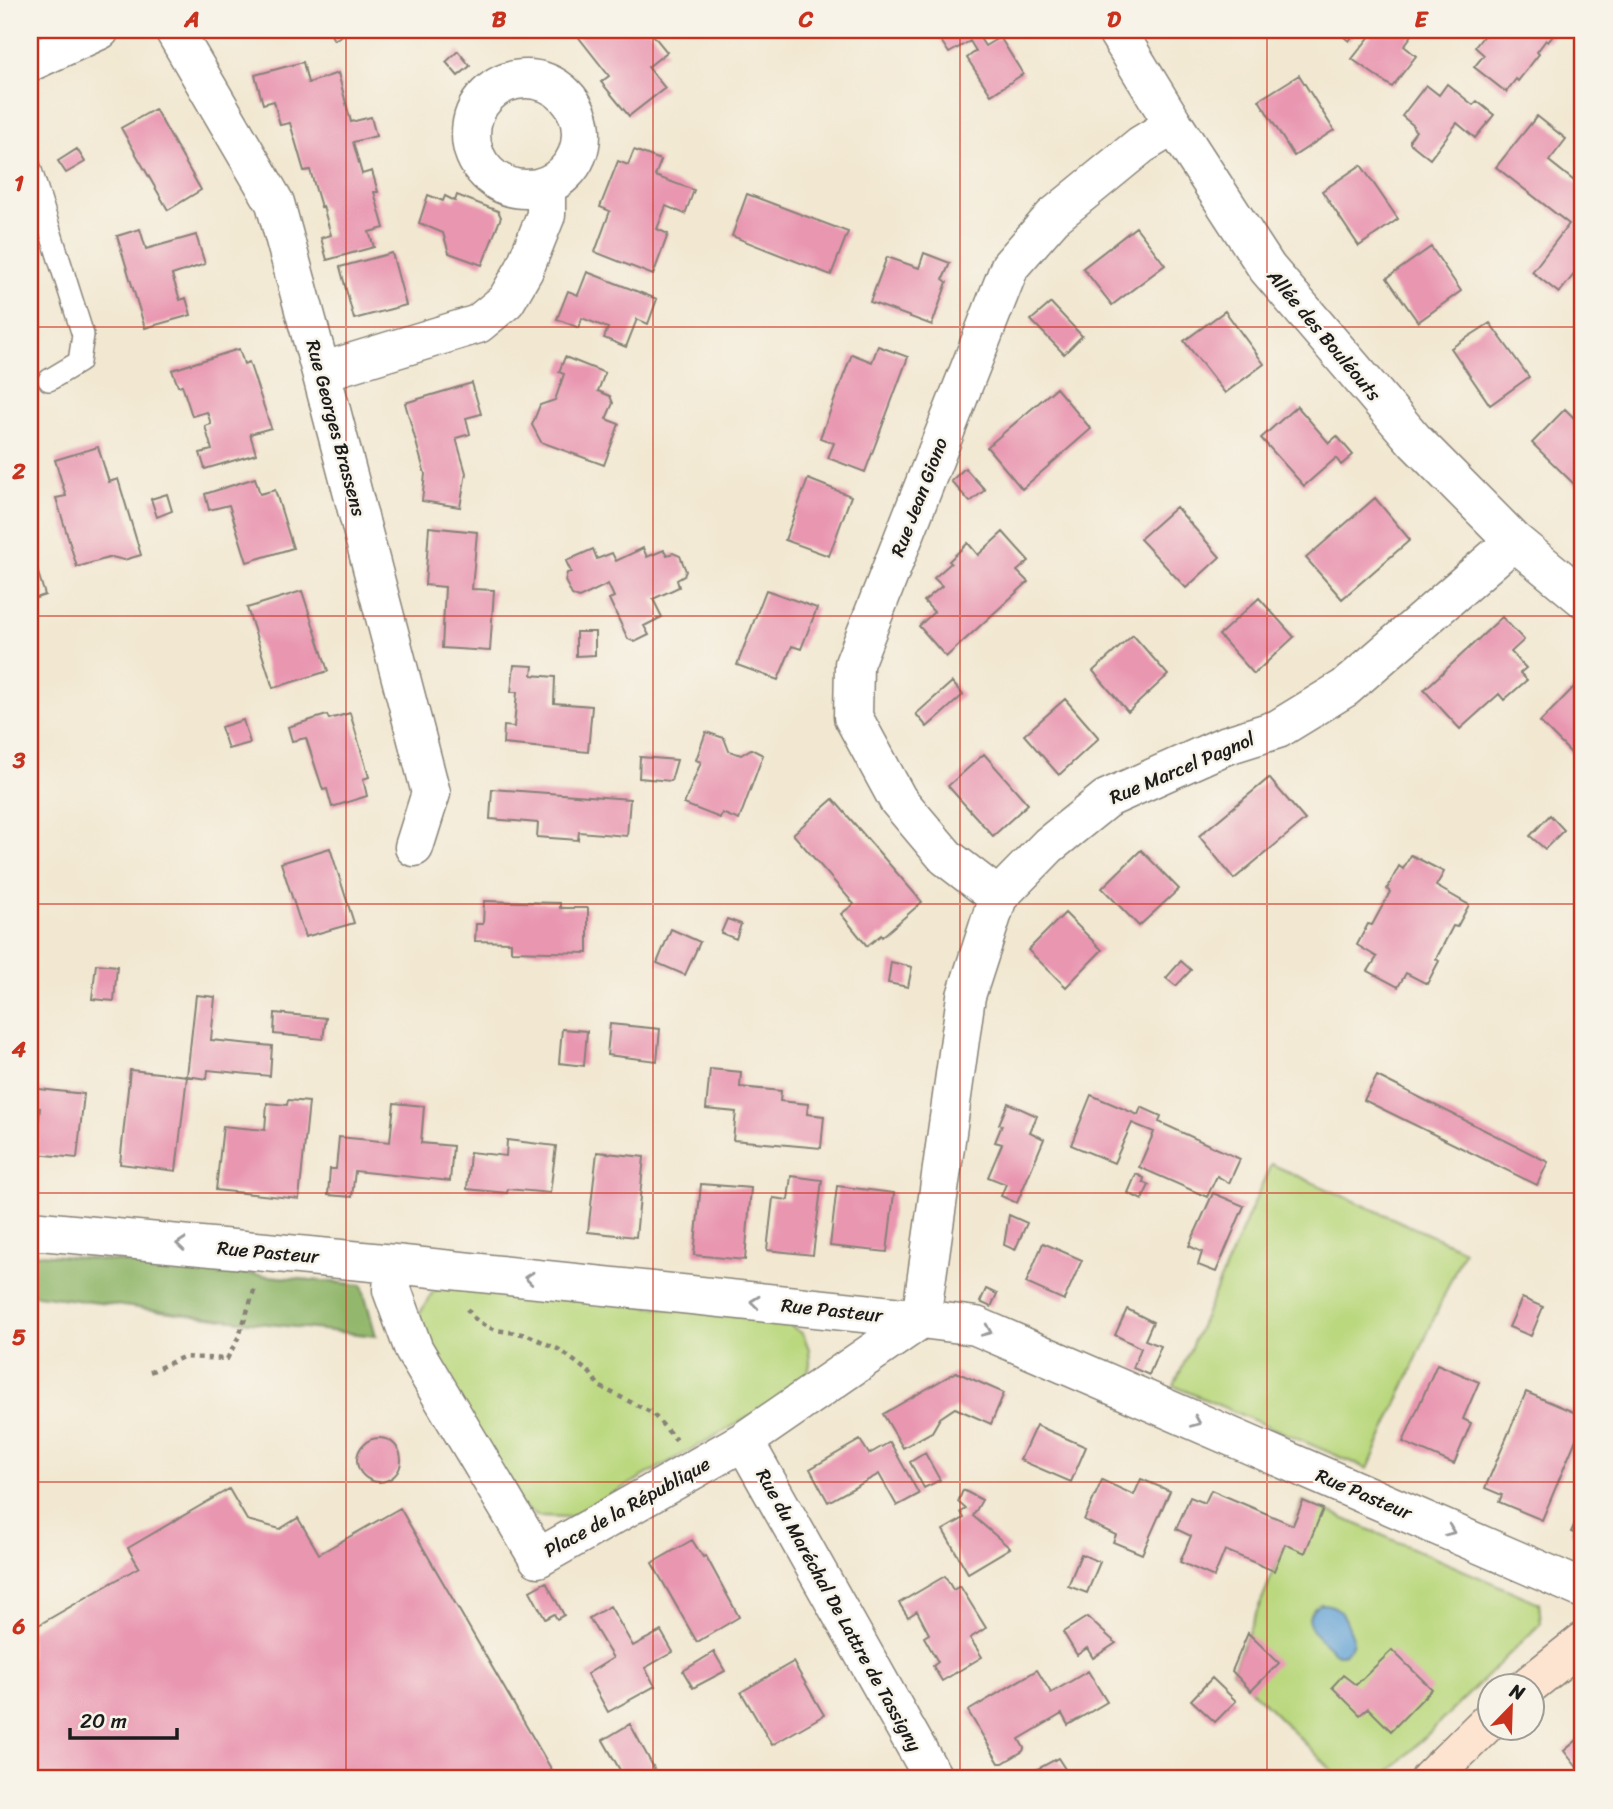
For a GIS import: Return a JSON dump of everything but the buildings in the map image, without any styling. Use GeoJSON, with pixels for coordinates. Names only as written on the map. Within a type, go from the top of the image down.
{"type":"FeatureCollection","features":[{"type":"Feature","properties":{"kind":"main road"},"geometry":{"type":"LineString","coordinates":[[1546,1672],[1583,1642]]}},
{"type":"Feature","properties":{"kind":"main road"},"geometry":{"type":"LineString","coordinates":[[1430,1779],[1476,1734]]}},
{"type":"Feature","properties":{"kind":"street"},"geometry":{"type":"LineString","coordinates":[[30,62],[100,30]]}},
{"type":"Feature","properties":{"kind":"street","name":"Rue Georges Brassens"},"geometry":{"type":"LineString","coordinates":[[174,30],[275,203],[432,793],[414,847]]}},
{"type":"Feature","properties":{"kind":"street","name":"Allée des Bouléouts"},"geometry":{"type":"LineString","coordinates":[[1116,30],[1267,268],[1415,441],[1514,541],[1583,598]]}},
{"type":"Feature","properties":{"kind":"street","name":"Rue Jean Giono"},"geometry":{"type":"LineString","coordinates":[[998,897],[946,857],[898,800],[853,717],[854,664],[1010,266],[1053,217],[1141,145],[1174,125]]}},
{"type":"Feature","properties":{"kind":"street"},"geometry":{"type":"LineString","coordinates":[[321,372],[478,324],[488,317],[506,301],[524,270],[545,215],[545,187]]}},
{"type":"Feature","properties":{"kind":"street","name":"Rue Marcel Pagnol"},"geometry":{"type":"LineString","coordinates":[[921,1319],[966,996],[998,897],[1049,845],[1106,799],[1224,746],[1278,729],[1345,688],[1514,541]]}},
{"type":"Feature","properties":{"kind":"street","name":"Rue Pasteur"},"geometry":{"type":"LineString","coordinates":[[30,1230],[463,1271],[976,1326],[1583,1589]]}},
{"type":"Feature","properties":{"kind":"street","name":"Place de la République"},"geometry":{"type":"LineString","coordinates":[[394,1264],[392,1290],[414,1350],[538,1558],[744,1441],[921,1319]]}},
{"type":"Feature","properties":{"kind":"street","name":"Rue du Maréchal De Lattre de Tassigny"},"geometry":{"type":"LineString","coordinates":[[744,1441],[934,1779]]}},
{"type":"Feature","properties":{"kind":"lane"},"geometry":{"type":"LineString","coordinates":[[30,167],[83,335],[79,362],[50,380]]}},
{"type":"Feature","properties":{"kind":"path"},"geometry":{"type":"LineString","coordinates":[[150,1372],[183,1357],[227,1359],[239,1336],[267,1252]]}},
{"type":"Feature","properties":{"kind":"path"},"geometry":{"type":"LineString","coordinates":[[463,1271],[460,1296],[474,1318],[496,1330],[542,1340],[579,1364],[599,1386],[652,1413],[680,1446],[692,1471]]}},
{"type":"Feature","properties":{"kind":"green space"},"geometry":{"type":"Polygon","coordinates":[[[1271,1164],[1464,1250],[1368,1469],[1174,1386],[1271,1164]]]}},
{"type":"Feature","properties":{"kind":"green space"},"geometry":{"type":"Polygon","coordinates":[[[30,1253],[362,1285],[376,1336],[30,1294],[30,1253]]]}},
{"type":"Feature","properties":{"kind":"green space"},"geometry":{"type":"Polygon","coordinates":[[[442,1287],[780,1319],[803,1334],[809,1349],[810,1364],[807,1377],[797,1390],[571,1517],[539,1516],[521,1506],[420,1334],[419,1315],[432,1293],[442,1287]]]}},
{"type":"Feature","properties":{"kind":"green space"},"geometry":{"type":"Polygon","coordinates":[[[1303,1501],[1539,1603],[1541,1623],[1491,1672],[1476,1672],[1476,1687],[1382,1779],[1341,1779],[1232,1671],[1303,1501]]]}},
{"type":"Feature","properties":{"kind":"water"},"geometry":{"type":"Polygon","coordinates":[[[1320,1604],[1335,1607],[1344,1616],[1353,1639],[1346,1652],[1334,1652],[1312,1629],[1310,1614],[1320,1604]]]}}]}
